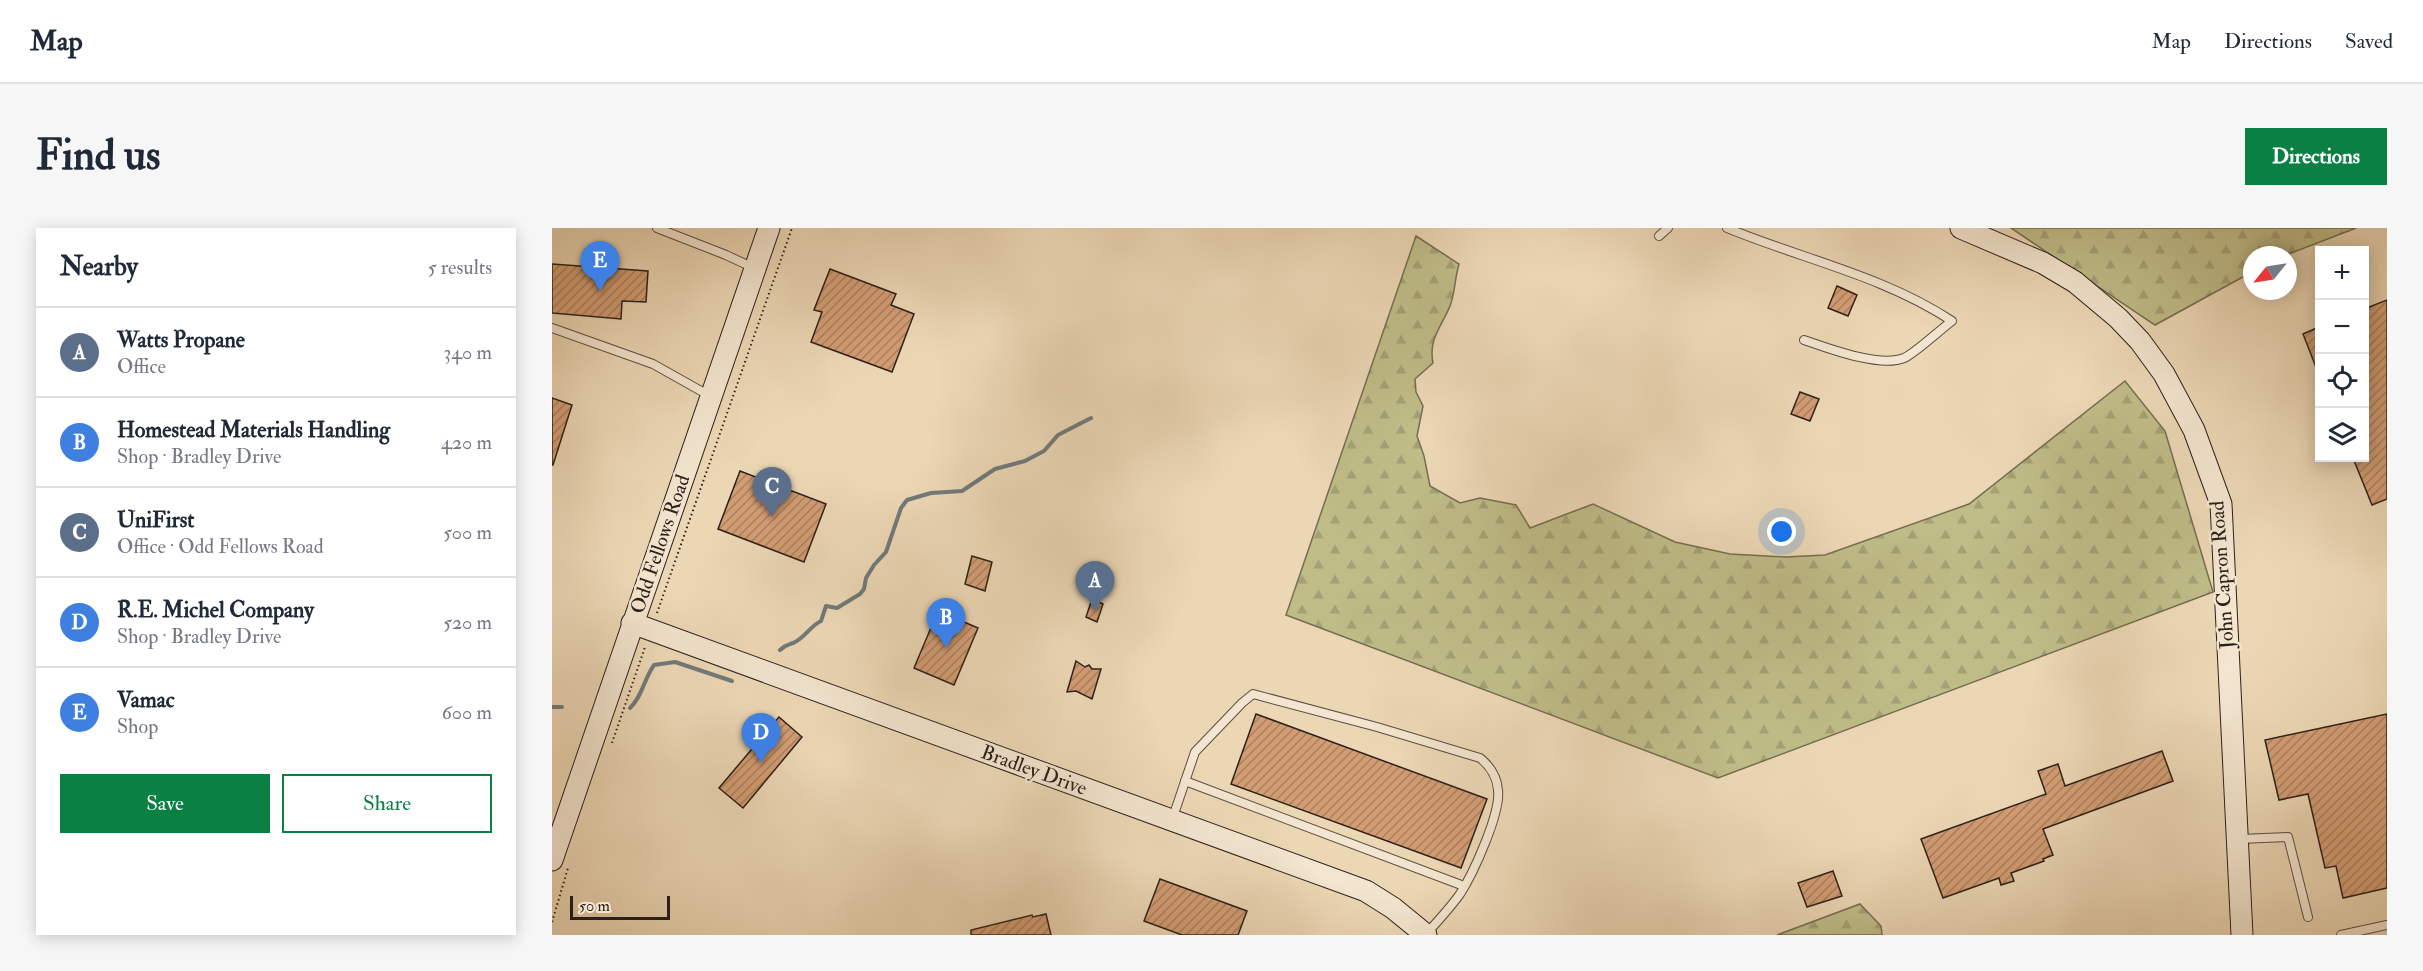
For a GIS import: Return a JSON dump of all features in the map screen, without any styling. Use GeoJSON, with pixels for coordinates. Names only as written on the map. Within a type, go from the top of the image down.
{"type":"FeatureCollection","features":[{"type":"Feature","properties":{"kind":"street","name":"Odd Fellows Road"},"geometry":{"type":"LineString","coordinates":[[552,860],[769,228]]}},
{"type":"Feature","properties":{"kind":"street","name":"John Capron Road"},"geometry":{"type":"LineString","coordinates":[[1961,228],[2024,254],[2060,273],[2075,282],[2118,318],[2140,341],[2164,374],[2194,430],[2221,504],[2242,935]]}},
{"type":"Feature","properties":{"kind":"street","name":"Bradley Drive"},"geometry":{"type":"LineString","coordinates":[[632,623],[1366,891],[1426,935]]}},
{"type":"Feature","properties":{"kind":"lane"},"geometry":{"type":"LineString","coordinates":[[657,228],[755,269]]}},
{"type":"Feature","properties":{"kind":"lane"},"geometry":{"type":"LineString","coordinates":[[1659,236],[1668,228]]}},
{"type":"Feature","properties":{"kind":"lane"},"geometry":{"type":"LineString","coordinates":[[1726,228],[1889,286],[1952,321],[1903,358],[1883,360],[1844,354],[1804,340]]}},
{"type":"Feature","properties":{"kind":"lane"},"geometry":{"type":"LineString","coordinates":[[552,328],[653,364],[711,397]]}},
{"type":"Feature","properties":{"kind":"lane"},"geometry":{"type":"LineString","coordinates":[[1172,820],[1195,752],[1253,694],[1377,727],[1480,758],[1491,769],[1496,780],[1498,800],[1484,845],[1464,886],[1426,935]]}},
{"type":"Feature","properties":{"kind":"lane"},"geometry":{"type":"LineString","coordinates":[[1185,781],[1464,886]]}},
{"type":"Feature","properties":{"kind":"lane"},"geometry":{"type":"LineString","coordinates":[[2237,840],[2288,837],[2308,916]]}},
{"type":"Feature","properties":{"kind":"lane"},"geometry":{"type":"LineString","coordinates":[[2341,935],[2387,925]]}},
{"type":"Feature","properties":{"kind":"path"},"geometry":{"type":"LineString","coordinates":[[660,607],[792,228]]}},
{"type":"Feature","properties":{"kind":"path"},"geometry":{"type":"LineString","coordinates":[[552,922],[562,885]]}},
{"type":"Feature","properties":{"kind":"green space"},"geometry":{"type":"Polygon","coordinates":[[[2011,228],[2356,228],[2297,251],[2297,246],[2243,246],[2243,277],[2155,325],[2011,228]]]}},
{"type":"Feature","properties":{"kind":"green space"},"geometry":{"type":"Polygon","coordinates":[[[1416,236],[1459,264],[1452,301],[1432,347],[1433,363],[1415,379],[1416,392],[1423,406],[1417,436],[1430,486],[1460,503],[1480,498],[1516,505],[1530,528],[1593,504],[1675,542],[1730,554],[1786,557],[1825,555],[1969,504],[2125,381],[2165,431],[2213,592],[1718,778],[1286,615],[1416,236]]]}},
{"type":"Feature","properties":{"kind":"green space"},"geometry":{"type":"Polygon","coordinates":[[[1860,904],[1881,926],[1882,935],[1777,935],[1860,904]]]}},
{"type":"Feature","properties":{"kind":"building"},"geometry":{"type":"Polygon","coordinates":[[[552,264],[648,271],[646,302],[622,301],[621,319],[552,313],[552,264]]]}},
{"type":"Feature","properties":{"kind":"building"},"geometry":{"type":"Polygon","coordinates":[[[830,269],[896,294],[891,305],[914,314],[892,372],[811,342],[822,312],[814,310],[830,269]]]}},
{"type":"Feature","properties":{"kind":"building"},"geometry":{"type":"Polygon","coordinates":[[[1837,286],[1857,295],[1848,316],[1828,308],[1837,286]]]}},
{"type":"Feature","properties":{"kind":"building"},"geometry":{"type":"Polygon","coordinates":[[[2387,300],[2387,499],[2372,505],[2355,462],[2369,462],[2369,307],[2387,300]]]}},
{"type":"Feature","properties":{"kind":"building"},"geometry":{"type":"Polygon","coordinates":[[[2315,329],[2315,365],[2303,334],[2315,329]]]}},
{"type":"Feature","properties":{"kind":"building"},"geometry":{"type":"Polygon","coordinates":[[[1800,392],[1819,399],[1810,421],[1791,414],[1800,392]]]}},
{"type":"Feature","properties":{"kind":"building"},"geometry":{"type":"Polygon","coordinates":[[[552,398],[572,405],[553,465],[552,465],[552,398]]]}},
{"type":"Feature","properties":{"kind":"building"},"geometry":{"type":"Polygon","coordinates":[[[740,471],[826,504],[804,562],[718,529],[740,471]]]}},
{"type":"Feature","properties":{"kind":"building"},"geometry":{"type":"Polygon","coordinates":[[[972,556],[992,562],[985,591],[965,584],[972,556]]]}},
{"type":"Feature","properties":{"kind":"building"},"geometry":{"type":"Polygon","coordinates":[[[1092,599],[1103,604],[1097,622],[1086,617],[1092,599]]]}},
{"type":"Feature","properties":{"kind":"building"},"geometry":{"type":"Polygon","coordinates":[[[938,611],[978,628],[954,685],[914,668],[938,611]]]}},
{"type":"Feature","properties":{"kind":"building"},"geometry":{"type":"Polygon","coordinates":[[[1076,661],[1085,667],[1089,665],[1092,669],[1101,669],[1092,699],[1076,691],[1067,692],[1076,661]]]}},
{"type":"Feature","properties":{"kind":"building"},"geometry":{"type":"Polygon","coordinates":[[[1256,714],[1487,799],[1461,868],[1231,784],[1256,714]]]}},
{"type":"Feature","properties":{"kind":"building"},"geometry":{"type":"Polygon","coordinates":[[[2387,714],[2387,888],[2343,898],[2336,866],[2325,868],[2308,794],[2279,800],[2265,740],[2387,714]]]}},
{"type":"Feature","properties":{"kind":"building"},"geometry":{"type":"Polygon","coordinates":[[[779,717],[802,737],[743,808],[719,788],[779,717]]]}},
{"type":"Feature","properties":{"kind":"building"},"geometry":{"type":"Polygon","coordinates":[[[2162,751],[2173,781],[2043,829],[2053,855],[2043,859],[2044,861],[2011,873],[2014,881],[2001,885],[1999,878],[1943,898],[1921,839],[2046,794],[2038,771],[2058,764],[2065,786],[2162,751]]]}},
{"type":"Feature","properties":{"kind":"building"},"geometry":{"type":"Polygon","coordinates":[[[1833,871],[1842,896],[1807,907],[1798,883],[1833,871]]]}},
{"type":"Feature","properties":{"kind":"building"},"geometry":{"type":"Polygon","coordinates":[[[1160,879],[1247,911],[1238,935],[1182,935],[1144,921],[1160,879]]]}},
{"type":"Feature","properties":{"kind":"building"},"geometry":{"type":"Polygon","coordinates":[[[1046,914],[1051,935],[971,935],[971,930],[1032,915],[1033,917],[1046,914]]]}},
{"type":"Feature","properties":{"kind":"waterway"},"geometry":{"type":"LineString","coordinates":[[780,650],[797,641],[821,621],[826,606],[837,608],[860,594],[874,565],[886,552],[901,508],[907,500],[931,493],[962,491],[995,469],[1025,461],[1044,451],[1058,435],[1091,418]]}},
{"type":"Feature","properties":{"kind":"waterway"},"geometry":{"type":"LineString","coordinates":[[630,708],[654,665],[675,662],[732,681]]}},
{"type":"Feature","properties":{"kind":"waterway"},"geometry":{"type":"LineString","coordinates":[[552,707],[562,707]]}},
{"type":"Feature","properties":{"kind":"place","name":"Vamac"},"geometry":{"type":"Point","coordinates":[600,291]}},
{"type":"Feature","properties":{"kind":"place","name":"UniFirst"},"geometry":{"type":"Point","coordinates":[772,517]}},
{"type":"Feature","properties":{"kind":"place","name":"Watts Propane"},"geometry":{"type":"Point","coordinates":[1095,611]}},
{"type":"Feature","properties":{"kind":"place","name":"Homestead Materials Handling"},"geometry":{"type":"Point","coordinates":[946,648]}},
{"type":"Feature","properties":{"kind":"place","name":"R.E. Michel Company"},"geometry":{"type":"Point","coordinates":[761,763]}}]}
